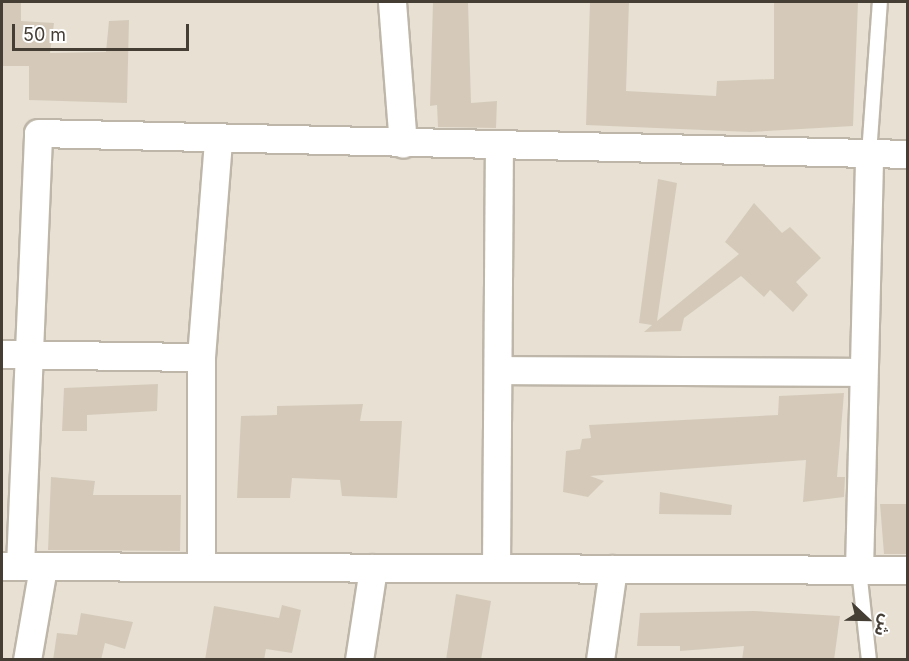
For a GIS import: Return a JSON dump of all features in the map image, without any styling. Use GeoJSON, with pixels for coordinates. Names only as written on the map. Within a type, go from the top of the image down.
{"type":"FeatureCollection","features":[{"type":"Feature","properties":{"kind":"street"},"geometry":{"type":"LineString","coordinates":[[392,2],[403,144]]}},
{"type":"Feature","properties":{"kind":"street"},"geometry":{"type":"LineString","coordinates":[[27,660],[22,566],[38,133],[218,141],[908,154]]}},
{"type":"Feature","properties":{"kind":"street"},"geometry":{"type":"LineString","coordinates":[[201,567],[201,357],[218,141]]}},
{"type":"Feature","properties":{"kind":"street"},"geometry":{"type":"LineString","coordinates":[[496,568],[499,146]]}},
{"type":"Feature","properties":{"kind":"street"},"geometry":{"type":"LineString","coordinates":[[859,570],[869,154]]}},
{"type":"Feature","properties":{"kind":"street"},"geometry":{"type":"LineString","coordinates":[[2,354],[201,357]]}},
{"type":"Feature","properties":{"kind":"street"},"geometry":{"type":"LineString","coordinates":[[498,370],[863,372]]}},
{"type":"Feature","properties":{"kind":"street"},"geometry":{"type":"LineString","coordinates":[[22,566],[908,570]]}},
{"type":"Feature","properties":{"kind":"street"},"geometry":{"type":"LineString","coordinates":[[359,660],[373,568]]}},
{"type":"Feature","properties":{"kind":"street"},"geometry":{"type":"LineString","coordinates":[[600,660],[613,569]]}},
{"type":"Feature","properties":{"kind":"lane"},"geometry":{"type":"LineString","coordinates":[[869,154],[880,2]]}},
{"type":"Feature","properties":{"kind":"lane"},"geometry":{"type":"LineString","coordinates":[[859,570],[869,660]]}},
{"type":"Feature","properties":{"kind":"shaded area"},"geometry":{"type":"Polygon","coordinates":[[[2,2],[907,2],[907,659],[2,659],[2,2]]]}},
{"type":"Feature","properties":{"kind":"building"},"geometry":{"type":"Polygon","coordinates":[[[2,2],[21,2],[21,21],[54,23],[50,53],[106,52],[109,21],[129,20],[127,103],[29,100],[29,66],[2,66],[2,2]]]}},
{"type":"Feature","properties":{"kind":"building"},"geometry":{"type":"Polygon","coordinates":[[[433,2],[468,2],[471,103],[497,101],[496,128],[438,127],[437,105],[430,106],[433,2]]]}},
{"type":"Feature","properties":{"kind":"building"},"geometry":{"type":"Polygon","coordinates":[[[590,2],[629,2],[626,91],[716,96],[717,81],[774,79],[774,2],[858,2],[853,126],[750,132],[586,125],[590,2]]]}},
{"type":"Feature","properties":{"kind":"building"},"geometry":{"type":"Polygon","coordinates":[[[658,179],[677,183],[657,321],[739,254],[725,242],[754,203],[782,233],[790,227],[821,258],[796,282],[808,295],[793,312],[770,290],[764,297],[741,276],[684,318],[681,331],[644,332],[652,325],[639,323],[658,179]]]}},
{"type":"Feature","properties":{"kind":"building"},"geometry":{"type":"Polygon","coordinates":[[[158,384],[157,411],[87,415],[87,431],[62,431],[64,388],[158,384]]]}},
{"type":"Feature","properties":{"kind":"building"},"geometry":{"type":"Polygon","coordinates":[[[844,393],[837,477],[845,477],[844,497],[803,502],[806,460],[590,476],[604,481],[588,497],[563,492],[566,451],[580,449],[582,439],[591,438],[589,425],[778,415],[779,396],[844,393]]]}},
{"type":"Feature","properties":{"kind":"building"},"geometry":{"type":"Polygon","coordinates":[[[363,404],[360,421],[402,421],[397,498],[342,496],[340,480],[292,478],[290,498],[237,498],[241,416],[277,415],[277,406],[363,404]]]}},
{"type":"Feature","properties":{"kind":"building"},"geometry":{"type":"Polygon","coordinates":[[[51,477],[95,481],[93,495],[181,495],[180,551],[48,550],[51,477]]]}},
{"type":"Feature","properties":{"kind":"building"},"geometry":{"type":"Polygon","coordinates":[[[660,492],[732,505],[731,515],[659,514],[660,492]]]}},
{"type":"Feature","properties":{"kind":"building"},"geometry":{"type":"Polygon","coordinates":[[[880,504],[908,504],[908,554],[884,554],[880,504]]]}},
{"type":"Feature","properties":{"kind":"building"},"geometry":{"type":"Polygon","coordinates":[[[456,594],[491,601],[481,660],[446,660],[456,594]]]}},
{"type":"Feature","properties":{"kind":"building"},"geometry":{"type":"Polygon","coordinates":[[[282,605],[301,610],[292,653],[266,649],[264,660],[205,660],[214,606],[279,618],[282,605]]]}},
{"type":"Feature","properties":{"kind":"building"},"geometry":{"type":"Polygon","coordinates":[[[754,611],[840,616],[834,660],[742,660],[744,646],[680,651],[680,646],[637,646],[640,613],[754,611]]]}},
{"type":"Feature","properties":{"kind":"building"},"geometry":{"type":"Polygon","coordinates":[[[81,613],[133,622],[125,649],[105,643],[101,660],[53,660],[57,633],[77,635],[81,613]]]}}]}
